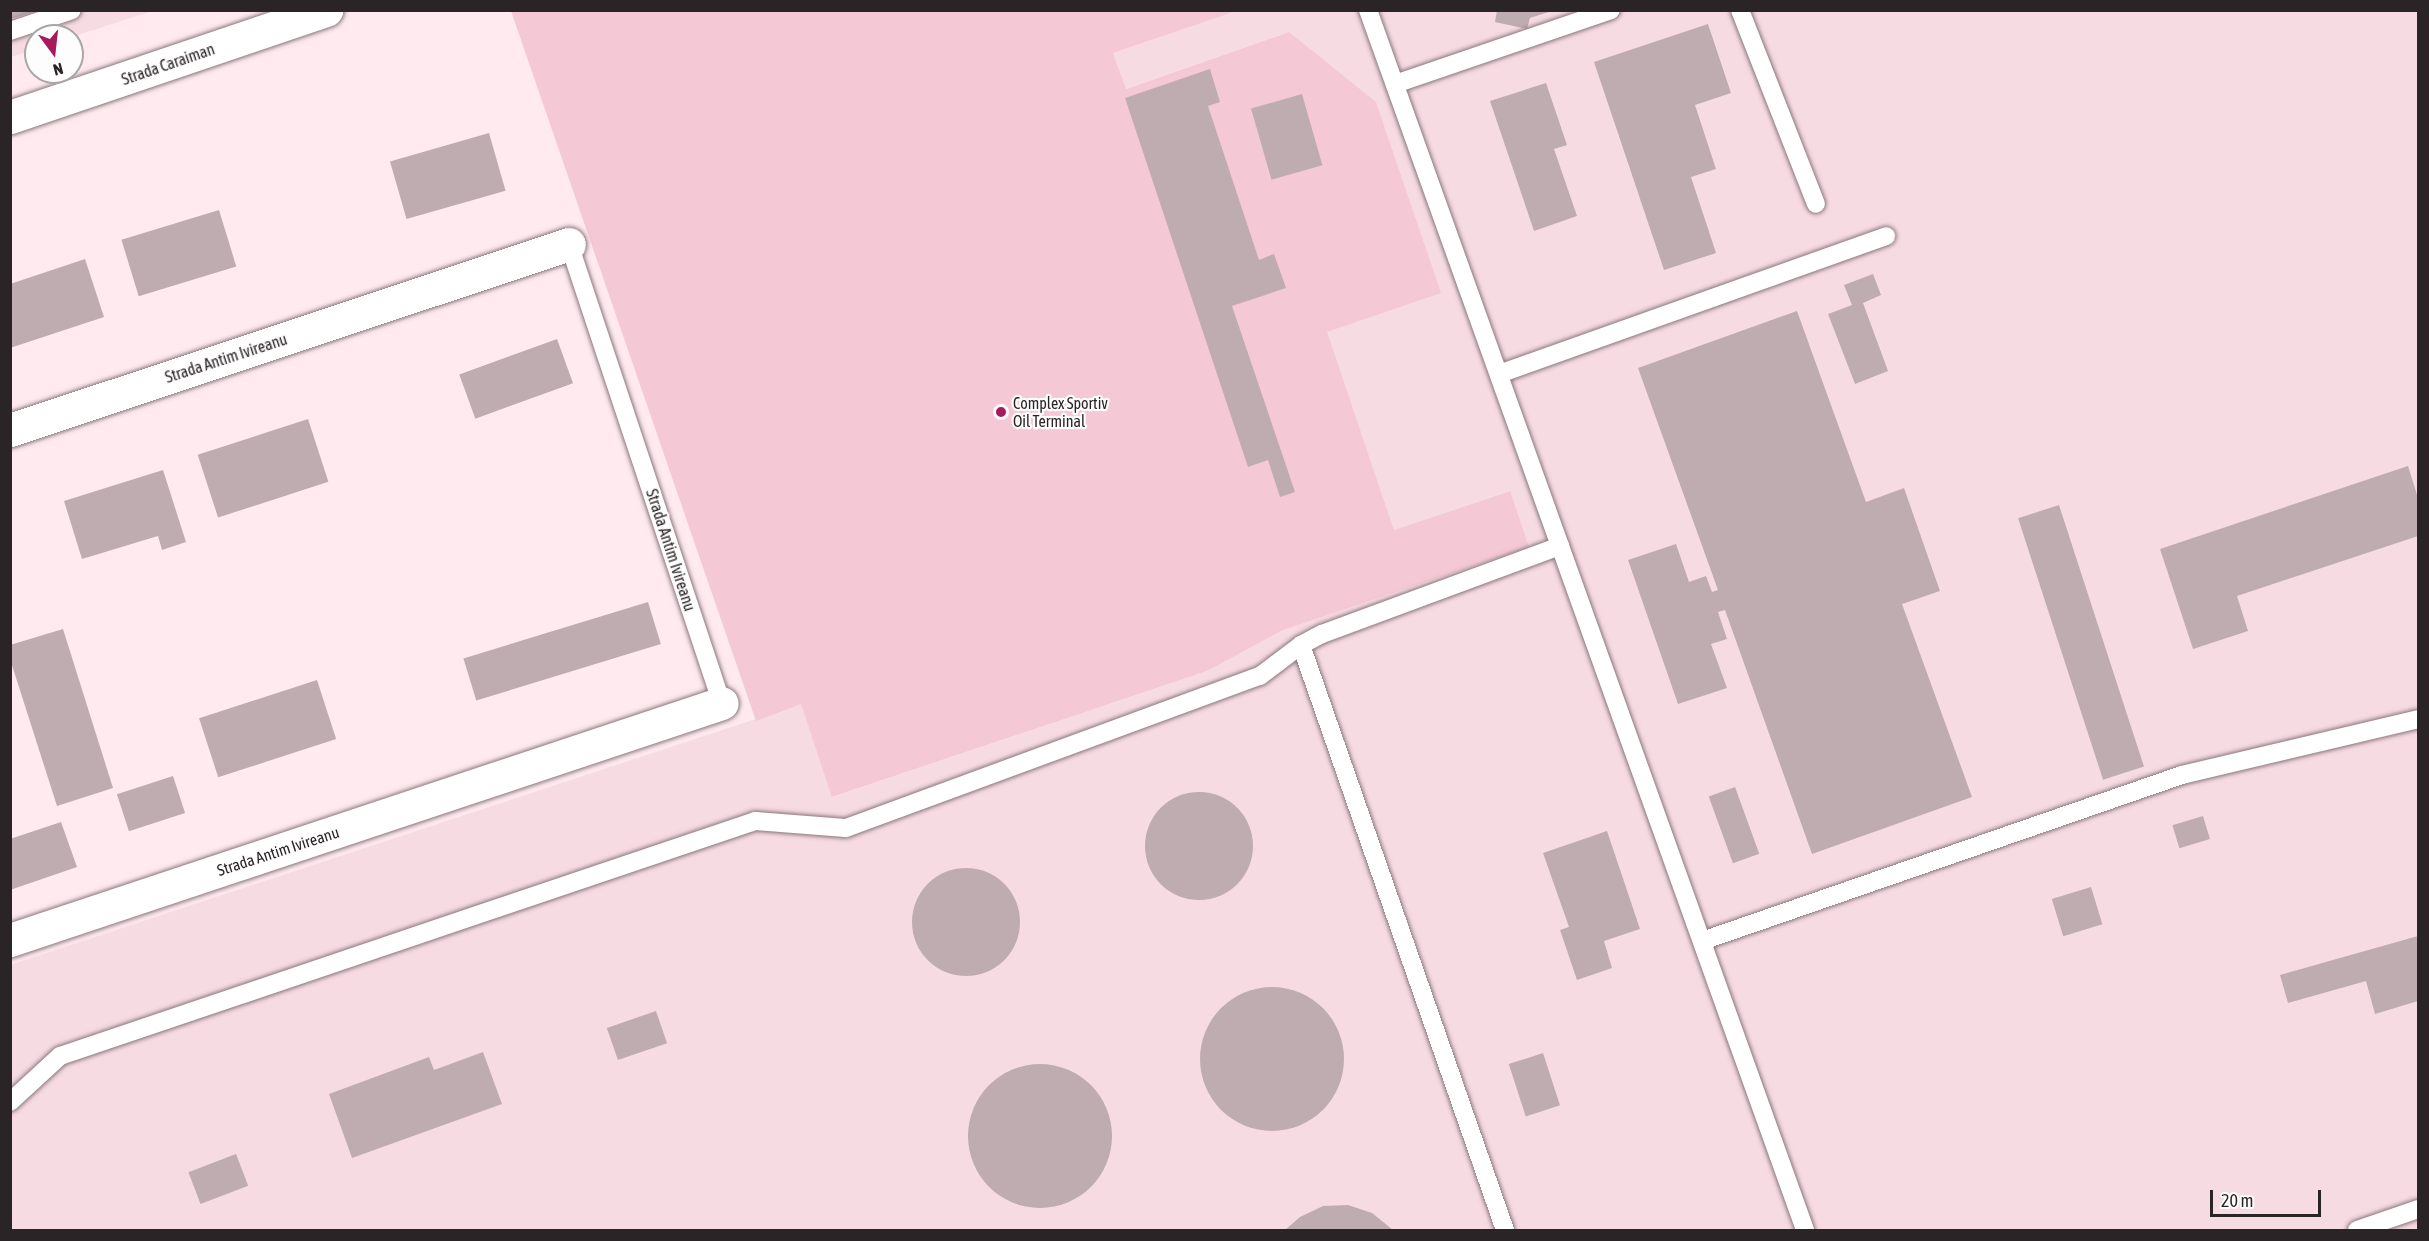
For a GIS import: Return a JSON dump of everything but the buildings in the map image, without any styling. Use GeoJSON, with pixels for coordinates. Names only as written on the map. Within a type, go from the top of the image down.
{"type":"FeatureCollection","features":[{"type":"Feature","properties":{"kind":"street","name":"Strada Caraiman"},"geometry":{"type":"LineString","coordinates":[[10,117],[326,10]]}},
{"type":"Feature","properties":{"kind":"street","name":"Strada Antim Ivireanu"},"geometry":{"type":"LineString","coordinates":[[10,430],[569,244]]}},
{"type":"Feature","properties":{"kind":"street","name":"Strada Antim Ivireanu"},"geometry":{"type":"LineString","coordinates":[[10,939],[722,703]]}},
{"type":"Feature","properties":{"kind":"lane"},"geometry":{"type":"LineString","coordinates":[[10,31],[72,10]]}},
{"type":"Feature","properties":{"kind":"lane"},"geometry":{"type":"LineString","coordinates":[[1368,10],[1805,1230]]}},
{"type":"Feature","properties":{"kind":"lane"},"geometry":{"type":"LineString","coordinates":[[1395,84],[1611,10]]}},
{"type":"Feature","properties":{"kind":"lane"},"geometry":{"type":"LineString","coordinates":[[1740,10],[1816,204]]}},
{"type":"Feature","properties":{"kind":"lane"},"geometry":{"type":"LineString","coordinates":[[1499,374],[1886,236]]}},
{"type":"Feature","properties":{"kind":"lane","name":"Strada Antim Ivireanu"},"geometry":{"type":"LineString","coordinates":[[569,244],[722,703]]}},
{"type":"Feature","properties":{"kind":"lane"},"geometry":{"type":"LineString","coordinates":[[10,1102],[60,1056],[755,822],[846,828],[1260,676],[1301,645],[1322,634],[1560,546]]}},
{"type":"Feature","properties":{"kind":"lane"},"geometry":{"type":"LineString","coordinates":[[1301,645],[1505,1230]]}},
{"type":"Feature","properties":{"kind":"lane"},"geometry":{"type":"LineString","coordinates":[[1702,941],[2182,775],[2418,719]]}},
{"type":"Feature","properties":{"kind":"lane"},"geometry":{"type":"LineString","coordinates":[[2357,1230],[2418,1209]]}},
{"type":"Feature","properties":{"kind":"shaded area"},"geometry":{"type":"Polygon","coordinates":[[[1236,10],[2418,11],[2418,1230],[11,1230],[10,965],[801,704],[833,797],[1207,671],[1283,630],[1509,491],[1394,530],[1326,332],[1440,293],[1378,110],[1289,32],[1125,89],[1113,53],[1236,10]]]}},
{"type":"Feature","properties":{"kind":"shaded area"},"geometry":{"type":"Polygon","coordinates":[[[10,11],[152,11],[84,33],[84,24],[24,24],[24,53],[11,57],[10,11]]]}},
{"type":"Feature","properties":{"kind":"shaded area","name":"Complex Sportiv Oil Terminal"},"geometry":{"type":"Polygon","coordinates":[[[511,11],[1236,11],[1113,53],[1126,89],[1289,32],[1376,102],[1441,293],[1327,332],[1394,530],[1510,491],[1529,547],[1283,630],[1207,671],[832,797],[801,704],[756,721],[511,11]]]}},
{"type":"Feature","properties":{"kind":"place","name":"Complex Sportiv Oil Terminal"},"geometry":{"type":"Point","coordinates":[1001,412]}}]}
